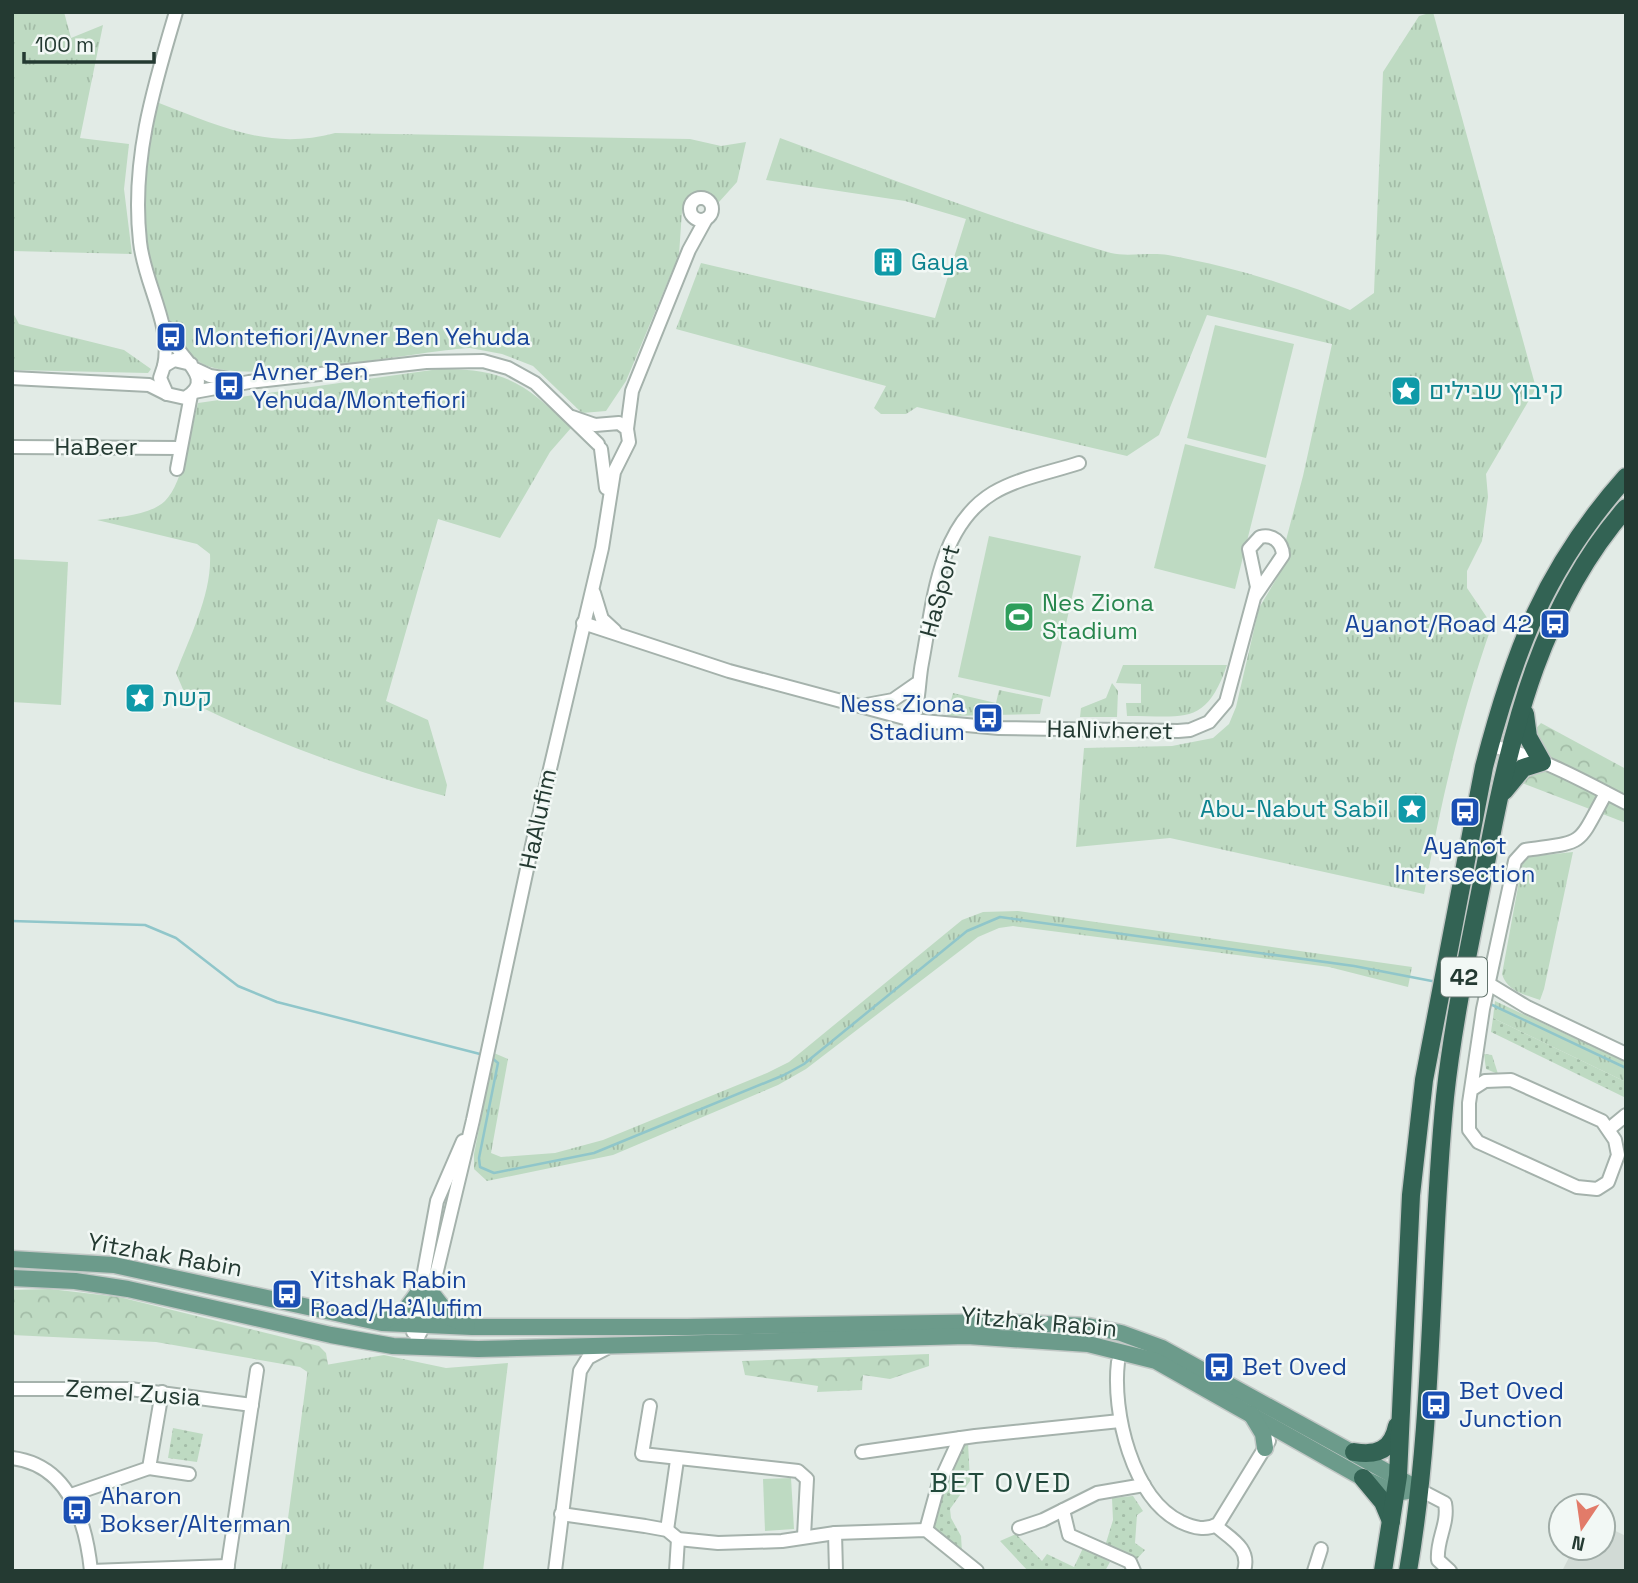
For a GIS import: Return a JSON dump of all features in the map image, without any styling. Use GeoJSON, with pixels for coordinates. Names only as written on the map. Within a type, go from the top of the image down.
{"type":"FeatureCollection","features":[{"type":"Feature","properties":{"kind":"highway","name":"42"},"geometry":{"type":"LineString","coordinates":[[1383,1571],[1396,1484],[1403,1399],[1411,1195],[1424,1080],[1490,746],[1516,657],[1548,583],[1590,519],[1626,477]]}},
{"type":"Feature","properties":{"kind":"highway","name":"42"},"geometry":{"type":"LineString","coordinates":[[1408,1571],[1420,1489],[1445,1097],[1454,1025],[1495,817],[1525,697],[1552,621],[1598,545],[1626,508]]}},
{"type":"Feature","properties":{"kind":"highway"},"geometry":{"type":"LineString","coordinates":[[1495,817],[1504,791],[1516,774],[1542,762],[1528,737],[1525,697]]}},
{"type":"Feature","properties":{"kind":"highway"},"geometry":{"type":"LineString","coordinates":[[1354,1452],[1371,1454],[1385,1450],[1390,1444],[1403,1399]]}},
{"type":"Feature","properties":{"kind":"highway"},"geometry":{"type":"LineString","coordinates":[[1363,1478],[1383,1502],[1391,1521]]}},
{"type":"Feature","properties":{"kind":"main road","name":"Yitzhak Rabin"},"geometry":{"type":"LineString","coordinates":[[12,1259],[114,1265],[382,1323],[472,1327],[998,1322],[1088,1326],[1121,1333],[1162,1348],[1281,1421],[1363,1478],[1420,1489]]}},
{"type":"Feature","properties":{"kind":"main road","name":"Yitzhak Rabin"},"geometry":{"type":"LineString","coordinates":[[12,1278],[75,1280],[117,1287],[331,1335],[413,1347],[478,1349],[967,1336],[1088,1344],[1156,1361],[1250,1412],[1281,1421],[1354,1452],[1396,1484]]}},
{"type":"Feature","properties":{"kind":"main road"},"geometry":{"type":"LineString","coordinates":[[382,1323],[406,1310],[424,1292],[451,1318],[472,1327]]}},
{"type":"Feature","properties":{"kind":"main road"},"geometry":{"type":"LineString","coordinates":[[1250,1412],[1263,1434],[1265,1448]]}},
{"type":"Feature","properties":{"kind":"street"},"geometry":{"type":"LineString","coordinates":[[176,12],[148,110],[137,192],[142,258],[167,348],[160,384],[170,396],[182,430]]}},
{"type":"Feature","properties":{"kind":"street"},"geometry":{"type":"LineString","coordinates":[[12,379],[149,385],[170,396],[249,382],[467,359],[496,365],[523,375],[572,417],[600,447],[615,454],[625,450],[629,438],[626,429],[635,384],[689,250],[711,207],[704,199],[694,201],[689,250]]}},
{"type":"Feature","properties":{"kind":"street"},"geometry":{"type":"LineString","coordinates":[[691,214],[696,219],[705,219]]}},
{"type":"Feature","properties":{"kind":"street"},"geometry":{"type":"LineString","coordinates":[[158,313],[193,366],[199,381],[192,393],[182,430],[177,469]]}},
{"type":"Feature","properties":{"kind":"street"},"geometry":{"type":"LineString","coordinates":[[104,381],[163,369],[174,360],[193,366],[209,376],[249,382]]}},
{"type":"Feature","properties":{"kind":"street"},"geometry":{"type":"LineString","coordinates":[[600,447],[597,433],[635,384]]}},
{"type":"Feature","properties":{"kind":"street"},"geometry":{"type":"LineString","coordinates":[[572,417],[581,422],[619,423],[626,429]]}},
{"type":"Feature","properties":{"kind":"street","name":"HaBeer"},"geometry":{"type":"LineString","coordinates":[[12,447],[180,448]]}},
{"type":"Feature","properties":{"kind":"street","name":"HaAlufim"},"geometry":{"type":"LineString","coordinates":[[600,447],[605,468],[606,520]]}},
{"type":"Feature","properties":{"kind":"street","name":"HaAlufim"},"geometry":{"type":"LineString","coordinates":[[413,1347],[424,1292],[473,1120],[583,623],[594,585],[614,472],[625,450]]}},
{"type":"Feature","properties":{"kind":"street","name":"HaSport"},"geometry":{"type":"LineString","coordinates":[[909,722],[939,578],[963,520],[978,503],[1000,489],[1079,463]]}},
{"type":"Feature","properties":{"kind":"street"},"geometry":{"type":"LineString","coordinates":[[1265,536],[1280,544],[1283,555],[1278,565],[1268,570],[1253,564],[1248,554],[1251,544],[1265,536]]}},
{"type":"Feature","properties":{"kind":"street","name":"HaNivheret"},"geometry":{"type":"LineString","coordinates":[[817,694],[859,713],[909,722],[999,728],[1178,732],[1200,727],[1218,715],[1226,702],[1255,596],[1257,581],[1253,564]]}},
{"type":"Feature","properties":{"kind":"street","name":"HaNivheret"},"geometry":{"type":"LineString","coordinates":[[1255,596],[1278,565]]}},
{"type":"Feature","properties":{"kind":"street"},"geometry":{"type":"LineString","coordinates":[[594,585],[594,599],[603,619],[621,635]]}},
{"type":"Feature","properties":{"kind":"street","name":"HaNivheret"},"geometry":{"type":"LineString","coordinates":[[583,623],[729,671],[858,705],[939,731],[999,728]]}},
{"type":"Feature","properties":{"kind":"street","name":"HaSport"},"geometry":{"type":"LineString","coordinates":[[909,722],[917,701],[920,670]]}},
{"type":"Feature","properties":{"kind":"street"},"geometry":{"type":"LineString","coordinates":[[858,705],[893,700],[916,684]]}},
{"type":"Feature","properties":{"kind":"street"},"geometry":{"type":"LineString","coordinates":[[917,701],[926,717],[935,724]]}},
{"type":"Feature","properties":{"kind":"street"},"geometry":{"type":"LineString","coordinates":[[1490,746],[1542,762],[1626,803]]}},
{"type":"Feature","properties":{"kind":"street"},"geometry":{"type":"LineString","coordinates":[[1471,1090],[1478,1084],[1490,1081],[1517,1082],[1602,1121],[1609,1129],[1617,1148],[1620,1170],[1603,1186],[1584,1189],[1485,1146],[1472,1137],[1469,1130],[1471,1090],[1475,1064],[1517,857],[1525,850],[1567,845],[1578,840],[1606,793]]}},
{"type":"Feature","properties":{"kind":"street"},"geometry":{"type":"LineString","coordinates":[[1487,996],[1534,1010],[1626,1054]]}},
{"type":"Feature","properties":{"kind":"street"},"geometry":{"type":"LineString","coordinates":[[1475,1064],[1479,1073],[1490,1081]]}},
{"type":"Feature","properties":{"kind":"street"},"geometry":{"type":"LineString","coordinates":[[1609,1129],[1626,1115]]}},
{"type":"Feature","properties":{"kind":"street"},"geometry":{"type":"LineString","coordinates":[[555,1571],[581,1367],[591,1356],[612,1346]]}},
{"type":"Feature","properties":{"kind":"street"},"geometry":{"type":"LineString","coordinates":[[1118,1362],[1116,1392],[1120,1421],[1144,1485],[1160,1507],[1179,1521],[1196,1528],[1216,1526],[1244,1550],[1247,1559],[1244,1571]]}},
{"type":"Feature","properties":{"kind":"street"},"geometry":{"type":"LineString","coordinates":[[12,1458],[44,1468],[71,1494],[85,1532],[91,1571],[227,1568],[257,1370]]}},
{"type":"Feature","properties":{"kind":"street","name":"Zemel Zusia"},"geometry":{"type":"LineString","coordinates":[[12,1389],[69,1387],[162,1392],[252,1405]]}},
{"type":"Feature","properties":{"kind":"street"},"geometry":{"type":"LineString","coordinates":[[149,1468],[162,1392]]}},
{"type":"Feature","properties":{"kind":"street"},"geometry":{"type":"LineString","coordinates":[[650,1406],[642,1454],[677,1460],[789,1470],[804,1475],[807,1479],[804,1536]]}},
{"type":"Feature","properties":{"kind":"street"},"geometry":{"type":"LineString","coordinates":[[862,1452],[960,1438],[1120,1421]]}},
{"type":"Feature","properties":{"kind":"street"},"geometry":{"type":"LineString","coordinates":[[1216,1526],[1281,1421]]}},
{"type":"Feature","properties":{"kind":"street"},"geometry":{"type":"LineString","coordinates":[[926,1530],[938,1486],[960,1438]]}},
{"type":"Feature","properties":{"kind":"street"},"geometry":{"type":"LineString","coordinates":[[667,1531],[677,1460]]}},
{"type":"Feature","properties":{"kind":"street"},"geometry":{"type":"LineString","coordinates":[[71,1494],[149,1468],[189,1474]]}},
{"type":"Feature","properties":{"kind":"street"},"geometry":{"type":"LineString","coordinates":[[1019,1528],[1097,1493],[1144,1485]]}},
{"type":"Feature","properties":{"kind":"street"},"geometry":{"type":"LineString","coordinates":[[1420,1489],[1445,1503],[1446,1521],[1437,1551],[1438,1560],[1450,1571]]}},
{"type":"Feature","properties":{"kind":"street"},"geometry":{"type":"LineString","coordinates":[[1063,1510],[1069,1535],[1130,1562],[1134,1571]]}},
{"type":"Feature","properties":{"kind":"street"},"geometry":{"type":"LineString","coordinates":[[561,1514],[667,1531],[678,1539],[718,1543],[782,1541],[835,1533],[926,1530],[977,1571]]}},
{"type":"Feature","properties":{"kind":"street"},"geometry":{"type":"LineString","coordinates":[[835,1533],[836,1571]]}},
{"type":"Feature","properties":{"kind":"street"},"geometry":{"type":"LineString","coordinates":[[676,1571],[678,1539]]}},
{"type":"Feature","properties":{"kind":"street"},"geometry":{"type":"LineString","coordinates":[[1314,1571],[1321,1549]]}},
{"type":"Feature","properties":{"kind":"shaded area"},"geometry":{"type":"Polygon","coordinates":[[[1617,1532],[1626,1536],[1626,1571],[1562,1571],[1567,1562],[1617,1562],[1617,1532]]]}},
{"type":"Feature","properties":{"kind":"green space"},"geometry":{"type":"Polygon","coordinates":[[[12,12],[64,12],[71,38],[103,25],[80,138],[129,144],[124,189],[132,254],[12,251],[12,12]]]}},
{"type":"Feature","properties":{"kind":"green space"},"geometry":{"type":"Polygon","coordinates":[[[1433,12],[1536,388],[1486,474],[1488,497],[1482,541],[1467,571],[1467,588],[1492,625],[1453,758],[1424,894],[1170,838],[1076,847],[1084,748],[1172,746],[1213,738],[1229,724],[1236,707],[1259,608],[1287,561],[1286,540],[1332,344],[1207,315],[1159,435],[1127,456],[917,407],[906,414],[881,414],[874,408],[886,386],[676,329],[701,263],[935,318],[966,219],[905,201],[766,180],[780,138],[1069,241],[1117,254],[1168,255],[1217,265],[1282,284],[1350,310],[1374,293],[1383,72],[1419,16],[1433,12]]]}},
{"type":"Feature","properties":{"kind":"green space"},"geometry":{"type":"Polygon","coordinates":[[[159,103],[245,133],[288,139],[335,133],[690,139],[721,146],[746,142],[737,182],[719,202],[706,191],[695,192],[688,198],[682,211],[679,255],[626,381],[606,411],[582,413],[533,366],[502,354],[470,348],[290,370],[222,370],[201,363],[184,345],[169,319],[154,277],[148,249],[145,206],[147,160],[159,103]]]}},
{"type":"Feature","properties":{"kind":"green space"},"geometry":{"type":"Polygon","coordinates":[[[12,311],[19,324],[124,350],[151,369],[148,373],[12,370],[12,311]]]}},
{"type":"Feature","properties":{"kind":"green space"},"geometry":{"type":"Polygon","coordinates":[[[1215,325],[1294,344],[1266,458],[1187,438],[1215,325]]]}},
{"type":"Feature","properties":{"kind":"green space"},"geometry":{"type":"Polygon","coordinates":[[[439,369],[481,372],[513,382],[541,400],[571,428],[550,452],[500,538],[438,519],[386,701],[428,720],[447,785],[445,796],[314,755],[188,701],[176,673],[204,599],[210,554],[197,544],[97,520],[142,513],[165,501],[172,492],[182,468],[198,403],[439,369]]]}},
{"type":"Feature","properties":{"kind":"green space"},"geometry":{"type":"Polygon","coordinates":[[[1185,444],[1266,465],[1235,589],[1154,568],[1185,444]]]}},
{"type":"Feature","properties":{"kind":"green space","name":"Nes Ziona Stadium"},"geometry":{"type":"Polygon","coordinates":[[[989,536],[1081,556],[1050,697],[958,677],[989,536]]]}},
{"type":"Feature","properties":{"kind":"green space"},"geometry":{"type":"Polygon","coordinates":[[[12,559],[68,562],[61,705],[12,702],[12,559]]]}},
{"type":"Feature","properties":{"kind":"green space"},"geometry":{"type":"Polygon","coordinates":[[[1123,665],[1227,665],[1211,699],[1201,708],[1179,716],[1164,717],[1127,716],[1126,703],[1141,703],[1141,684],[1116,683],[1123,665]]]}},
{"type":"Feature","properties":{"kind":"green space"},"geometry":{"type":"Polygon","coordinates":[[[1112,683],[1118,691],[1117,717],[1080,717],[1081,708],[1106,698],[1112,683]]]}},
{"type":"Feature","properties":{"kind":"green space"},"geometry":{"type":"Polygon","coordinates":[[[999,690],[1043,699],[1040,714],[947,716],[953,693],[996,703],[999,690]]]}},
{"type":"Feature","properties":{"kind":"green space"},"geometry":{"type":"Polygon","coordinates":[[[1541,723],[1626,769],[1626,797],[1550,761],[1533,732],[1541,723]]]}},
{"type":"Feature","properties":{"kind":"green space"},"geometry":{"type":"Polygon","coordinates":[[[1544,770],[1626,809],[1626,823],[1522,783],[1527,774],[1544,770]]]}},
{"type":"Feature","properties":{"kind":"green space"},"geometry":{"type":"Polygon","coordinates":[[[1573,852],[1540,1000],[1512,988],[1502,974],[1522,865],[1526,857],[1573,852]]]}},
{"type":"Feature","properties":{"kind":"green space"},"geometry":{"type":"Polygon","coordinates":[[[1018,911],[1412,967],[1408,987],[1329,967],[1013,926],[999,928],[978,937],[806,1069],[778,1085],[613,1155],[487,1181],[474,1169],[474,1154],[494,1053],[508,1059],[491,1153],[501,1157],[555,1153],[603,1140],[789,1062],[962,920],[983,912],[1018,911]]]}},
{"type":"Feature","properties":{"kind":"green space"},"geometry":{"type":"Polygon","coordinates":[[[1495,1001],[1626,1062],[1626,1082],[1493,1018],[1495,1001]]]}},
{"type":"Feature","properties":{"kind":"green space"},"geometry":{"type":"Polygon","coordinates":[[[1493,1018],[1626,1082],[1626,1098],[1491,1032],[1493,1018]]]}},
{"type":"Feature","properties":{"kind":"green space"},"geometry":{"type":"Polygon","coordinates":[[[1484,1054],[1492,1055],[1498,1074],[1486,1069],[1484,1054]]]}},
{"type":"Feature","properties":{"kind":"green space"},"geometry":{"type":"Polygon","coordinates":[[[50,1289],[119,1297],[319,1346],[326,1353],[330,1377],[315,1377],[300,1367],[156,1342],[12,1335],[12,1290],[50,1289]]]}},
{"type":"Feature","properties":{"kind":"green space"},"geometry":{"type":"Polygon","coordinates":[[[929,1354],[929,1366],[890,1379],[863,1375],[862,1390],[817,1392],[818,1386],[745,1375],[742,1361],[929,1354]]]}},
{"type":"Feature","properties":{"kind":"green space"},"geometry":{"type":"Polygon","coordinates":[[[384,1355],[446,1368],[508,1363],[483,1571],[281,1571],[308,1368],[384,1355]]]}},
{"type":"Feature","properties":{"kind":"green space"},"geometry":{"type":"Polygon","coordinates":[[[173,1428],[203,1434],[197,1462],[168,1458],[173,1428]]]}},
{"type":"Feature","properties":{"kind":"green space"},"geometry":{"type":"Polygon","coordinates":[[[968,1443],[970,1481],[950,1509],[951,1518],[961,1536],[962,1552],[932,1526],[939,1496],[963,1445],[968,1443]]]}},
{"type":"Feature","properties":{"kind":"green space"},"geometry":{"type":"Polygon","coordinates":[[[791,1478],[794,1529],[765,1531],[763,1479],[791,1478]]]}},
{"type":"Feature","properties":{"kind":"green space"},"geometry":{"type":"Polygon","coordinates":[[[1133,1496],[1143,1511],[1137,1515],[1135,1543],[1145,1550],[1136,1560],[1106,1543],[1113,1520],[1112,1498],[1133,1496]]]}},
{"type":"Feature","properties":{"kind":"green space"},"geometry":{"type":"Polygon","coordinates":[[[1016,1534],[1042,1561],[1047,1554],[1074,1567],[1083,1548],[1110,1562],[1105,1571],[1028,1571],[1000,1541],[1016,1534]]]}},
{"type":"Feature","properties":{"kind":"waterway"},"geometry":{"type":"LineString","coordinates":[[492,1058],[498,1063],[479,1158],[480,1167],[494,1173],[594,1153],[784,1075],[804,1064],[967,931],[1000,917],[1354,966],[1437,982]]}},
{"type":"Feature","properties":{"kind":"waterway"},"geometry":{"type":"LineString","coordinates":[[12,921],[145,925],[176,938],[238,986],[277,1002],[480,1054]]}},
{"type":"Feature","properties":{"kind":"waterway"},"geometry":{"type":"LineString","coordinates":[[1488,1003],[1626,1068]]}},
{"type":"Feature","properties":{"kind":"place","name":"Gaya"},"geometry":{"type":"Point","coordinates":[888,262]}},
{"type":"Feature","properties":{"kind":"place","name":"Montefiori/Avner Ben Yehuda"},"geometry":{"type":"Point","coordinates":[171,337]}},
{"type":"Feature","properties":{"kind":"place","name":"Avner Ben Yehuda/Montefiori"},"geometry":{"type":"Point","coordinates":[229,386]}},
{"type":"Feature","properties":{"kind":"place","name":"קיבוץ שבילים"},"geometry":{"type":"Point","coordinates":[1406,391]}},
{"type":"Feature","properties":{"kind":"place","name":"Nes Ziona Stadium"},"geometry":{"type":"Point","coordinates":[1019,617]}},
{"type":"Feature","properties":{"kind":"place","name":"Ayanot/Road 42"},"geometry":{"type":"Point","coordinates":[1555,624]}},
{"type":"Feature","properties":{"kind":"place","name":"קשת"},"geometry":{"type":"Point","coordinates":[140,698]}},
{"type":"Feature","properties":{"kind":"place","name":"Ness Ziona Stadium"},"geometry":{"type":"Point","coordinates":[988,718]}},
{"type":"Feature","properties":{"kind":"place","name":"Abu-Nabut Sabil"},"geometry":{"type":"Point","coordinates":[1412,809]}},
{"type":"Feature","properties":{"kind":"place","name":"Ayanot Intersection"},"geometry":{"type":"Point","coordinates":[1465,812]}},
{"type":"Feature","properties":{"kind":"place","name":"Yitshak Rabin Road/Ha'Alufim"},"geometry":{"type":"Point","coordinates":[287,1294]}},
{"type":"Feature","properties":{"kind":"place","name":"Bet Oved"},"geometry":{"type":"Point","coordinates":[1219,1367]}},
{"type":"Feature","properties":{"kind":"place","name":"Bet Oved Junction"},"geometry":{"type":"Point","coordinates":[1436,1405]}},
{"type":"Feature","properties":{"kind":"place","name":"Aharon Bokser/Alterman"},"geometry":{"type":"Point","coordinates":[77,1510]}},
{"type":"Feature","properties":{"kind":"district","name":"BET OVED"},"geometry":{"type":"Point","coordinates":[1001,1482]}}]}
